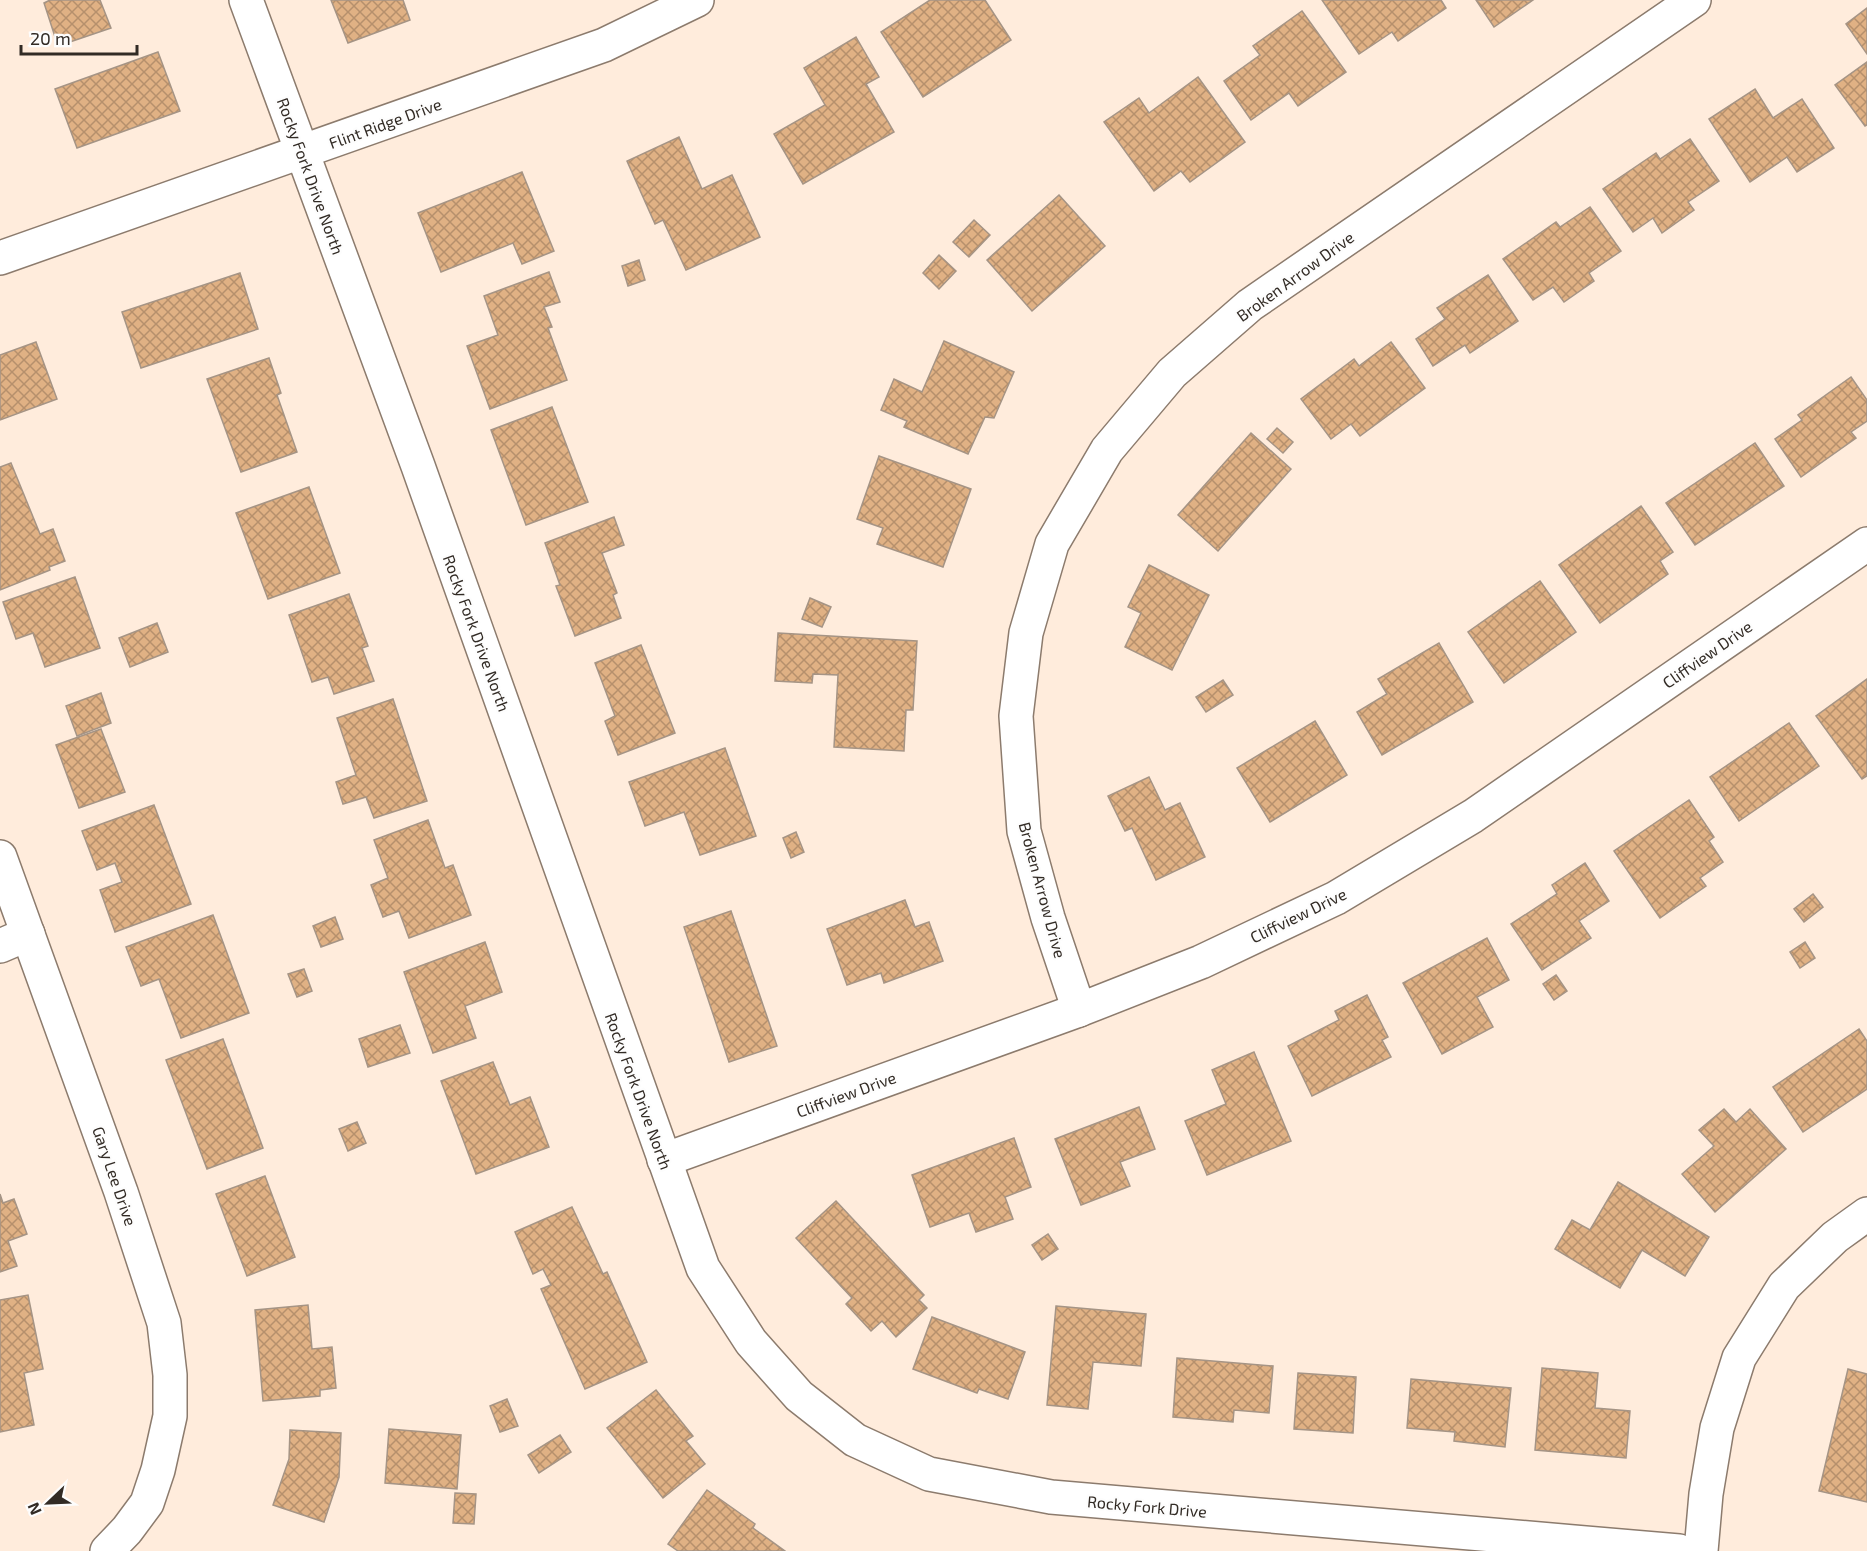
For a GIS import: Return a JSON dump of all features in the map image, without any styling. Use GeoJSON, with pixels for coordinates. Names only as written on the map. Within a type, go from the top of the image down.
{"type":"FeatureCollection","features":[{"type":"Feature","properties":{"kind":"street","name":"Rocky Fork Drive North"},"geometry":{"type":"LineString","coordinates":[[246,0],[418,466],[703,1268]]}},
{"type":"Feature","properties":{"kind":"street","name":"Flint Ridge Drive"},"geometry":{"type":"LineString","coordinates":[[0,258],[604,45],[697,0]]}},
{"type":"Feature","properties":{"kind":"street","name":"Broken Arrow Drive"},"geometry":{"type":"LineString","coordinates":[[1079,1010],[1048,918],[1024,831],[1016,716],[1026,633],[1052,544],[1107,450],[1172,373],[1250,305],[1694,0]]}},
{"type":"Feature","properties":{"kind":"street","name":"Cliffview Drive"},"geometry":{"type":"LineString","coordinates":[[664,1160],[1079,1010],[1201,962],[1336,898],[1473,816],[1867,544]]}},
{"type":"Feature","properties":{"kind":"street","name":"Gary Lee Drive"},"geometry":{"type":"LineString","coordinates":[[0,857],[14,940],[121,1192],[164,1323],[170,1375],[170,1416],[158,1470],[147,1503],[127,1530],[107,1551]]}},
{"type":"Feature","properties":{"kind":"street"},"geometry":{"type":"LineString","coordinates":[[1701,1551],[1706,1494],[1717,1428],[1739,1358],[1784,1286],[1835,1237],[1867,1214]]}},
{"type":"Feature","properties":{"kind":"street","name":"Rocky Fork Drive"},"geometry":{"type":"LineString","coordinates":[[703,1268],[751,1342],[800,1396],[855,1440],[929,1474],[1051,1497],[1679,1551]]}},
{"type":"Feature","properties":{"kind":"building"},"geometry":{"type":"Polygon","coordinates":[[[50,0],[100,0],[111,28],[58,46],[44,3],[50,0]]]}},
{"type":"Feature","properties":{"kind":"building"},"geometry":{"type":"Polygon","coordinates":[[[331,0],[403,0],[410,20],[348,43],[331,0]]]}},
{"type":"Feature","properties":{"kind":"building"},"geometry":{"type":"Polygon","coordinates":[[[930,0],[985,0],[1011,40],[923,97],[881,32],[930,0]]]}},
{"type":"Feature","properties":{"kind":"building"},"geometry":{"type":"Polygon","coordinates":[[[1322,0],[1441,0],[1446,8],[1398,41],[1392,32],[1359,54],[1322,0]]]}},
{"type":"Feature","properties":{"kind":"building"},"geometry":{"type":"Polygon","coordinates":[[[1476,0],[1533,0],[1494,27],[1476,0]]]}},
{"type":"Feature","properties":{"kind":"building"},"geometry":{"type":"Polygon","coordinates":[[[1867,8],[1867,54],[1846,24],[1867,8]]]}},
{"type":"Feature","properties":{"kind":"building"},"geometry":{"type":"Polygon","coordinates":[[[1302,11],[1346,72],[1298,106],[1289,93],[1251,120],[1224,81],[1260,55],[1253,46],[1302,11]]]}},
{"type":"Feature","properties":{"kind":"building"},"geometry":{"type":"Polygon","coordinates":[[[856,37],[879,77],[866,84],[894,132],[803,184],[774,134],[825,105],[804,68],[856,37]]]}},
{"type":"Feature","properties":{"kind":"building"},"geometry":{"type":"Polygon","coordinates":[[[158,52],[180,111],[77,148],[55,89],[158,52]]]}},
{"type":"Feature","properties":{"kind":"building"},"geometry":{"type":"Polygon","coordinates":[[[1867,62],[1867,125],[1865,126],[1835,85],[1867,62]]]}},
{"type":"Feature","properties":{"kind":"building"},"geometry":{"type":"Polygon","coordinates":[[[1198,77],[1245,142],[1190,182],[1181,171],[1154,191],[1104,122],[1139,98],[1149,113],[1198,77]]]}},
{"type":"Feature","properties":{"kind":"building"},"geometry":{"type":"Polygon","coordinates":[[[1755,89],[1773,118],[1802,99],[1834,148],[1797,172],[1787,157],[1750,182],[1709,119],[1755,89]]]}},
{"type":"Feature","properties":{"kind":"building"},"geometry":{"type":"Polygon","coordinates":[[[679,137],[702,189],[732,175],[760,237],[686,270],[663,220],[655,224],[627,161],[679,137]]]}},
{"type":"Feature","properties":{"kind":"building"},"geometry":{"type":"Polygon","coordinates":[[[1690,139],[1719,181],[1688,202],[1694,210],[1662,233],[1653,218],[1633,232],[1603,189],[1656,153],[1660,159],[1690,139]]]}},
{"type":"Feature","properties":{"kind":"building"},"geometry":{"type":"Polygon","coordinates":[[[522,172],[554,251],[522,264],[513,243],[441,272],[418,213],[522,172]]]}},
{"type":"Feature","properties":{"kind":"building"},"geometry":{"type":"Polygon","coordinates":[[[1059,195],[1105,246],[1032,311],[987,260],[1059,195]]]}},
{"type":"Feature","properties":{"kind":"building"},"geometry":{"type":"Polygon","coordinates":[[[1590,207],[1621,251],[1589,273],[1594,281],[1564,302],[1553,287],[1533,300],[1503,259],[1556,222],[1560,227],[1590,207]]]}},
{"type":"Feature","properties":{"kind":"building"},"geometry":{"type":"Polygon","coordinates":[[[974,220],[990,235],[969,257],[953,242],[974,220]]]}},
{"type":"Feature","properties":{"kind":"building"},"geometry":{"type":"Polygon","coordinates":[[[939,255],[956,271],[939,289],[923,273],[939,255]]]}},
{"type":"Feature","properties":{"kind":"building"},"geometry":{"type":"Polygon","coordinates":[[[639,260],[645,280],[628,286],[622,266],[639,260]]]}},
{"type":"Feature","properties":{"kind":"building"},"geometry":{"type":"Polygon","coordinates":[[[549,272],[560,302],[544,307],[552,327],[548,328],[567,380],[490,409],[467,346],[498,335],[484,296],[549,272]]]}},
{"type":"Feature","properties":{"kind":"building"},"geometry":{"type":"Polygon","coordinates":[[[240,273],[258,329],[141,368],[122,312],[240,273]]]}},
{"type":"Feature","properties":{"kind":"building"},"geometry":{"type":"Polygon","coordinates":[[[1488,275],[1518,321],[1470,353],[1465,345],[1433,366],[1416,339],[1445,319],[1437,308],[1488,275]]]}},
{"type":"Feature","properties":{"kind":"building"},"geometry":{"type":"Polygon","coordinates":[[[944,341],[1014,372],[994,418],[985,417],[968,454],[904,427],[907,421],[881,410],[894,379],[922,392],[944,341]]]}},
{"type":"Feature","properties":{"kind":"building"},"geometry":{"type":"Polygon","coordinates":[[[36,342],[57,399],[0,420],[0,355],[36,342]]]}},
{"type":"Feature","properties":{"kind":"building"},"geometry":{"type":"Polygon","coordinates":[[[1391,342],[1425,388],[1360,436],[1351,424],[1331,439],[1301,399],[1354,359],[1359,366],[1391,342]]]}},
{"type":"Feature","properties":{"kind":"building"},"geometry":{"type":"Polygon","coordinates":[[[269,358],[281,393],[277,395],[297,452],[241,472],[207,379],[269,358]]]}},
{"type":"Feature","properties":{"kind":"building"},"geometry":{"type":"Polygon","coordinates":[[[1851,377],[1867,400],[1867,421],[1851,432],[1856,438],[1801,477],[1775,439],[1802,420],[1798,415],[1851,377]]]}},
{"type":"Feature","properties":{"kind":"building"},"geometry":{"type":"Polygon","coordinates":[[[552,407],[588,502],[526,525],[491,430],[552,407]]]}},
{"type":"Feature","properties":{"kind":"building"},"geometry":{"type":"Polygon","coordinates":[[[1277,428],[1293,442],[1283,453],[1267,439],[1277,428]]]}},
{"type":"Feature","properties":{"kind":"building"},"geometry":{"type":"Polygon","coordinates":[[[1251,433],[1291,469],[1218,551],[1178,515],[1251,433]]]}},
{"type":"Feature","properties":{"kind":"building"},"geometry":{"type":"Polygon","coordinates":[[[1755,443],[1784,486],[1695,545],[1666,503],[1755,443]]]}},
{"type":"Feature","properties":{"kind":"building"},"geometry":{"type":"Polygon","coordinates":[[[879,456],[971,489],[943,567],[877,544],[883,528],[857,519],[879,456]]]}},
{"type":"Feature","properties":{"kind":"building"},"geometry":{"type":"Polygon","coordinates":[[[11,463],[40,534],[53,529],[65,561],[49,567],[50,570],[0,590],[0,467],[11,463]]]}},
{"type":"Feature","properties":{"kind":"building"},"geometry":{"type":"Polygon","coordinates":[[[309,487],[340,573],[268,599],[236,513],[309,487]]]}},
{"type":"Feature","properties":{"kind":"building"},"geometry":{"type":"Polygon","coordinates":[[[1641,506],[1673,552],[1660,561],[1668,574],[1600,623],[1559,565],[1641,506]]]}},
{"type":"Feature","properties":{"kind":"building"},"geometry":{"type":"Polygon","coordinates":[[[614,517],[624,545],[602,553],[617,593],[613,595],[621,618],[575,636],[556,586],[560,585],[545,543],[614,517]]]}},
{"type":"Feature","properties":{"kind":"building"},"geometry":{"type":"Polygon","coordinates":[[[1149,565],[1209,595],[1172,670],[1125,647],[1141,613],[1128,607],[1149,565]]]}},
{"type":"Feature","properties":{"kind":"building"},"geometry":{"type":"Polygon","coordinates":[[[75,577],[100,648],[45,667],[33,633],[16,639],[3,602],[75,577]]]}},
{"type":"Feature","properties":{"kind":"building"},"geometry":{"type":"Polygon","coordinates":[[[1540,581],[1576,632],[1504,683],[1468,632],[1540,581]]]}},
{"type":"Feature","properties":{"kind":"building"},"geometry":{"type":"Polygon","coordinates":[[[349,594],[368,646],[362,648],[374,681],[334,694],[328,677],[312,682],[289,615],[349,594]]]}},
{"type":"Feature","properties":{"kind":"building"},"geometry":{"type":"Polygon","coordinates":[[[810,598],[831,607],[822,627],[802,619],[810,598]]]}},
{"type":"Feature","properties":{"kind":"building"},"geometry":{"type":"Polygon","coordinates":[[[157,623],[168,652],[130,667],[119,638],[157,623]]]}},
{"type":"Feature","properties":{"kind":"building"},"geometry":{"type":"Polygon","coordinates":[[[778,633],[917,641],[913,710],[906,710],[904,751],[834,747],[838,675],[813,674],[812,683],[775,681],[778,633]]]}},
{"type":"Feature","properties":{"kind":"building"},"geometry":{"type":"Polygon","coordinates":[[[1439,643],[1473,702],[1382,755],[1357,712],[1387,694],[1378,679],[1439,643]]]}},
{"type":"Feature","properties":{"kind":"building"},"geometry":{"type":"Polygon","coordinates":[[[641,645],[675,733],[618,755],[605,721],[615,716],[595,663],[641,645]]]}},
{"type":"Feature","properties":{"kind":"building"},"geometry":{"type":"Polygon","coordinates":[[[1867,679],[1867,776],[1862,779],[1816,716],[1867,679]]]}},
{"type":"Feature","properties":{"kind":"building"},"geometry":{"type":"Polygon","coordinates":[[[1223,680],[1233,695],[1206,712],[1196,697],[1223,680]]]}},
{"type":"Feature","properties":{"kind":"building"},"geometry":{"type":"Polygon","coordinates":[[[101,693],[111,723],[77,736],[66,706],[101,693]]]}},
{"type":"Feature","properties":{"kind":"building"},"geometry":{"type":"Polygon","coordinates":[[[393,699],[427,801],[374,818],[366,797],[343,804],[336,782],[356,775],[337,718],[393,699]]]}},
{"type":"Feature","properties":{"kind":"building"},"geometry":{"type":"Polygon","coordinates":[[[1315,721],[1347,775],[1270,822],[1237,768],[1315,721]]]}},
{"type":"Feature","properties":{"kind":"building"},"geometry":{"type":"Polygon","coordinates":[[[1789,723],[1819,766],[1739,821],[1710,777],[1789,723]]]}},
{"type":"Feature","properties":{"kind":"building"},"geometry":{"type":"Polygon","coordinates":[[[101,729],[125,792],[79,808],[56,745],[101,729]]]}},
{"type":"Feature","properties":{"kind":"building"},"geometry":{"type":"Polygon","coordinates":[[[725,748],[756,836],[700,855],[684,812],[645,826],[629,782],[725,748]]]}},
{"type":"Feature","properties":{"kind":"building"},"geometry":{"type":"Polygon","coordinates":[[[1149,777],[1165,810],[1180,803],[1205,857],[1156,880],[1132,828],[1125,831],[1108,796],[1149,777]]]}},
{"type":"Feature","properties":{"kind":"building"},"geometry":{"type":"Polygon","coordinates":[[[1689,800],[1714,837],[1709,841],[1723,862],[1700,878],[1706,886],[1660,918],[1614,851],[1689,800]]]}},
{"type":"Feature","properties":{"kind":"building"},"geometry":{"type":"Polygon","coordinates":[[[154,805],[191,904],[115,932],[100,890],[122,882],[115,863],[97,870],[82,831],[154,805]]]}},
{"type":"Feature","properties":{"kind":"building"},"geometry":{"type":"Polygon","coordinates":[[[428,820],[445,868],[453,865],[471,915],[409,938],[399,911],[383,917],[371,885],[388,878],[374,840],[428,820]]]}},
{"type":"Feature","properties":{"kind":"building"},"geometry":{"type":"Polygon","coordinates":[[[796,832],[804,852],[791,858],[783,838],[796,832]]]}},
{"type":"Feature","properties":{"kind":"building"},"geometry":{"type":"Polygon","coordinates":[[[1585,863],[1609,901],[1579,921],[1591,938],[1542,970],[1511,924],[1557,894],[1552,885],[1585,863]]]}},
{"type":"Feature","properties":{"kind":"building"},"geometry":{"type":"Polygon","coordinates":[[[1813,894],[1823,907],[1804,922],[1794,909],[1813,894]]]}},
{"type":"Feature","properties":{"kind":"building"},"geometry":{"type":"Polygon","coordinates":[[[905,900],[915,927],[929,922],[943,961],[884,983],[881,973],[847,985],[827,929],[905,900]]]}},
{"type":"Feature","properties":{"kind":"building"},"geometry":{"type":"Polygon","coordinates":[[[731,911],[777,1046],[729,1062],[684,927],[731,911]]]}},
{"type":"Feature","properties":{"kind":"building"},"geometry":{"type":"Polygon","coordinates":[[[213,915],[249,1013],[181,1038],[159,979],[141,986],[126,947],[213,915]]]}},
{"type":"Feature","properties":{"kind":"building"},"geometry":{"type":"Polygon","coordinates":[[[335,917],[343,939],[321,947],[313,926],[335,917]]]}},
{"type":"Feature","properties":{"kind":"building"},"geometry":{"type":"Polygon","coordinates":[[[1487,938],[1509,980],[1477,997],[1493,1027],[1442,1054],[1403,983],[1487,938]]]}},
{"type":"Feature","properties":{"kind":"building"},"geometry":{"type":"Polygon","coordinates":[[[485,942],[502,992],[465,1006],[476,1038],[433,1053],[404,972],[485,942]]]}},
{"type":"Feature","properties":{"kind":"building"},"geometry":{"type":"Polygon","coordinates":[[[1805,942],[1815,958],[1800,968],[1790,952],[1805,942]]]}},
{"type":"Feature","properties":{"kind":"building"},"geometry":{"type":"Polygon","coordinates":[[[304,969],[312,991],[297,997],[288,974],[304,969]]]}},
{"type":"Feature","properties":{"kind":"building"},"geometry":{"type":"Polygon","coordinates":[[[1556,975],[1567,991],[1554,1000],[1543,984],[1556,975]]]}},
{"type":"Feature","properties":{"kind":"building"},"geometry":{"type":"Polygon","coordinates":[[[1367,995],[1388,1037],[1382,1040],[1391,1057],[1312,1096],[1288,1046],[1339,1020],[1335,1011],[1367,995]]]}},
{"type":"Feature","properties":{"kind":"building"},"geometry":{"type":"Polygon","coordinates":[[[400,1025],[410,1053],[368,1067],[359,1039],[400,1025]]]}},
{"type":"Feature","properties":{"kind":"building"},"geometry":{"type":"Polygon","coordinates":[[[1859,1029],[1867,1041],[1867,1089],[1803,1132],[1773,1087],[1859,1029]]]}},
{"type":"Feature","properties":{"kind":"building"},"geometry":{"type":"Polygon","coordinates":[[[223,1039],[263,1148],[207,1169],[166,1060],[223,1039]]]}},
{"type":"Feature","properties":{"kind":"building"},"geometry":{"type":"Polygon","coordinates":[[[1254,1052],[1291,1141],[1207,1175],[1185,1121],[1226,1104],[1212,1070],[1254,1052]]]}},
{"type":"Feature","properties":{"kind":"building"},"geometry":{"type":"Polygon","coordinates":[[[493,1062],[510,1105],[530,1097],[549,1147],[476,1174],[441,1081],[493,1062]]]}},
{"type":"Feature","properties":{"kind":"building"},"geometry":{"type":"Polygon","coordinates":[[[1139,1107],[1155,1149],[1120,1162],[1130,1186],[1081,1205],[1055,1139],[1139,1107]]]}},
{"type":"Feature","properties":{"kind":"building"},"geometry":{"type":"Polygon","coordinates":[[[1724,1109],[1736,1122],[1750,1109],[1786,1149],[1715,1212],[1682,1174],[1714,1146],[1699,1130],[1724,1109]]]}},
{"type":"Feature","properties":{"kind":"building"},"geometry":{"type":"Polygon","coordinates":[[[357,1122],[366,1143],[348,1151],[339,1129],[357,1122]]]}},
{"type":"Feature","properties":{"kind":"building"},"geometry":{"type":"Polygon","coordinates":[[[1014,1138],[1031,1187],[1005,1197],[1013,1219],[976,1232],[969,1213],[930,1227],[912,1175],[1014,1138]]]}},
{"type":"Feature","properties":{"kind":"building"},"geometry":{"type":"Polygon","coordinates":[[[265,1176],[295,1257],[247,1276],[216,1194],[265,1176]]]}},
{"type":"Feature","properties":{"kind":"building"},"geometry":{"type":"Polygon","coordinates":[[[1618,1182],[1709,1237],[1685,1276],[1642,1250],[1620,1288],[1555,1249],[1572,1220],[1590,1230],[1618,1182]]]}},
{"type":"Feature","properties":{"kind":"building"},"geometry":{"type":"Polygon","coordinates":[[[0,1194],[3,1203],[14,1199],[27,1234],[8,1241],[17,1266],[0,1272],[0,1194]]]}},
{"type":"Feature","properties":{"kind":"building"},"geometry":{"type":"Polygon","coordinates":[[[836,1201],[924,1295],[919,1300],[927,1308],[896,1337],[882,1321],[871,1331],[846,1304],[852,1298],[796,1238],[836,1201]]]}},
{"type":"Feature","properties":{"kind":"building"},"geometry":{"type":"Polygon","coordinates":[[[572,1207],[603,1274],[607,1272],[647,1362],[585,1389],[541,1289],[551,1285],[543,1269],[533,1274],[515,1232],[572,1207]]]}},
{"type":"Feature","properties":{"kind":"building"},"geometry":{"type":"Polygon","coordinates":[[[1048,1234],[1058,1249],[1042,1260],[1032,1245],[1048,1234]]]}},
{"type":"Feature","properties":{"kind":"building"},"geometry":{"type":"Polygon","coordinates":[[[28,1295],[43,1369],[24,1373],[34,1425],[0,1432],[0,1300],[28,1295]]]}},
{"type":"Feature","properties":{"kind":"building"},"geometry":{"type":"Polygon","coordinates":[[[308,1305],[312,1349],[332,1347],[336,1388],[320,1390],[320,1396],[263,1401],[255,1310],[308,1305]]]}},
{"type":"Feature","properties":{"kind":"building"},"geometry":{"type":"Polygon","coordinates":[[[1056,1306],[1146,1314],[1141,1366],[1093,1362],[1088,1409],[1047,1405],[1056,1306]]]}},
{"type":"Feature","properties":{"kind":"building"},"geometry":{"type":"Polygon","coordinates":[[[932,1317],[1025,1352],[1008,1399],[979,1389],[977,1393],[913,1369],[932,1317]]]}},
{"type":"Feature","properties":{"kind":"building"},"geometry":{"type":"Polygon","coordinates":[[[1177,1358],[1273,1366],[1269,1413],[1234,1410],[1233,1422],[1173,1417],[1177,1358]]]}},
{"type":"Feature","properties":{"kind":"building"},"geometry":{"type":"Polygon","coordinates":[[[1542,1368],[1598,1373],[1595,1408],[1630,1411],[1626,1458],[1535,1450],[1542,1368]]]}},
{"type":"Feature","properties":{"kind":"building"},"geometry":{"type":"Polygon","coordinates":[[[1848,1369],[1867,1374],[1867,1502],[1819,1491],[1848,1369]]]}},
{"type":"Feature","properties":{"kind":"building"},"geometry":{"type":"Polygon","coordinates":[[[1298,1373],[1356,1377],[1353,1433],[1294,1429],[1298,1373]]]}},
{"type":"Feature","properties":{"kind":"building"},"geometry":{"type":"Polygon","coordinates":[[[1411,1379],[1511,1388],[1505,1447],[1454,1441],[1455,1432],[1407,1428],[1411,1379]]]}},
{"type":"Feature","properties":{"kind":"building"},"geometry":{"type":"Polygon","coordinates":[[[656,1390],[693,1436],[686,1441],[705,1464],[663,1498],[607,1428],[656,1390]]]}},
{"type":"Feature","properties":{"kind":"building"},"geometry":{"type":"Polygon","coordinates":[[[507,1399],[518,1426],[500,1432],[490,1406],[507,1399]]]}},
{"type":"Feature","properties":{"kind":"building"},"geometry":{"type":"Polygon","coordinates":[[[389,1429],[461,1435],[457,1489],[385,1483],[389,1429]]]}},
{"type":"Feature","properties":{"kind":"building"},"geometry":{"type":"Polygon","coordinates":[[[290,1430],[341,1433],[339,1477],[324,1522],[273,1505],[289,1459],[290,1430]]]}},
{"type":"Feature","properties":{"kind":"building"},"geometry":{"type":"Polygon","coordinates":[[[560,1435],[571,1452],[539,1473],[528,1455],[560,1435]]]}},
{"type":"Feature","properties":{"kind":"building"},"geometry":{"type":"Polygon","coordinates":[[[707,1490],[755,1524],[753,1528],[785,1551],[678,1551],[668,1544],[707,1490]]]}},
{"type":"Feature","properties":{"kind":"building"},"geometry":{"type":"Polygon","coordinates":[[[455,1493],[476,1494],[474,1524],[453,1523],[455,1493]]]}}]}
